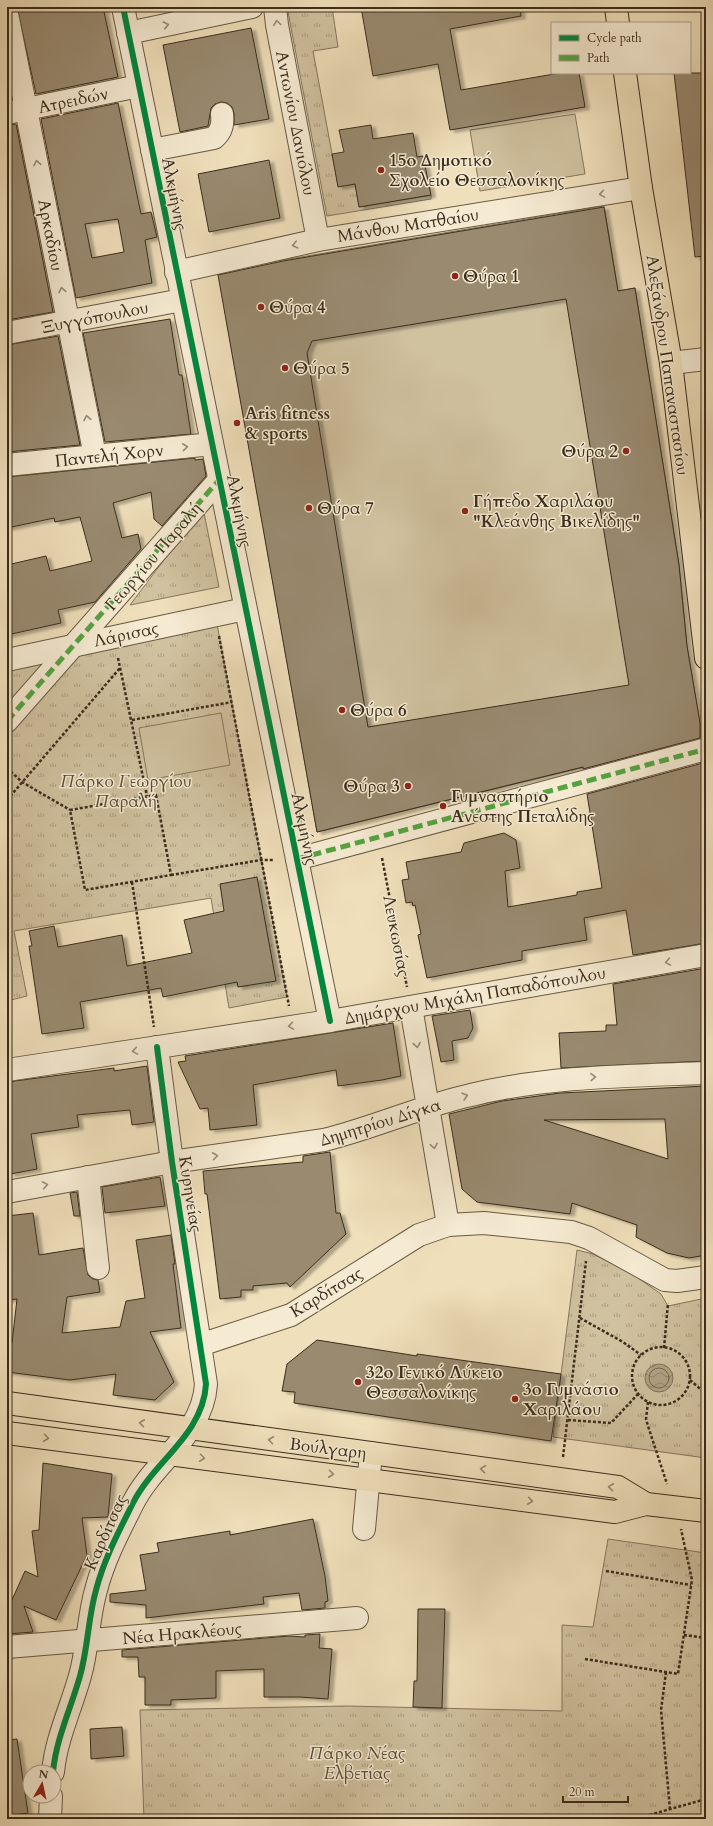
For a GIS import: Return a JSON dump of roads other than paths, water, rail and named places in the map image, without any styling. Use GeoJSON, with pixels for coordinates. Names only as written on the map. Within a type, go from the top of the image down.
{"type":"FeatureCollection","features":[{"type":"Feature","properties":{"kind":"main road"},"geometry":{"type":"LineString","coordinates":[[616,7],[618,22]]}},
{"type":"Feature","properties":{"kind":"main road","name":"Αλεξάνδρου Παπαναστασίου"},"geometry":{"type":"LineString","coordinates":[[625,74],[641,188],[671,363],[704,628],[706,658]]}},
{"type":"Feature","properties":{"kind":"main road","name":"Βούλγαρη"},"geometry":{"type":"LineString","coordinates":[[7,1403],[190,1430],[618,1487],[646,1504]]}},
{"type":"Feature","properties":{"kind":"main road","name":"Βούλγαρη"},"geometry":{"type":"LineString","coordinates":[[7,1433],[615,1512],[646,1504],[706,1511]]}},
{"type":"Feature","properties":{"kind":"street","name":"Αλκμήνης"},"geometry":{"type":"LineString","coordinates":[[122,7],[330,1021]]}},
{"type":"Feature","properties":{"kind":"street"},"geometry":{"type":"LineString","coordinates":[[128,33],[252,7]]}},
{"type":"Feature","properties":{"kind":"street","name":"Αντωνίου Δανιόλου"},"geometry":{"type":"LineString","coordinates":[[275,7],[277,25],[318,240]]}},
{"type":"Feature","properties":{"kind":"street","name":"Αρκαδίου"},"geometry":{"type":"LineString","coordinates":[[7,14],[16,111],[68,322],[95,456]]}},
{"type":"Feature","properties":{"kind":"street","name":"Ατρειδών"},"geometry":{"type":"LineString","coordinates":[[16,111],[139,86]]}},
{"type":"Feature","properties":{"kind":"street"},"geometry":{"type":"LineString","coordinates":[[152,150],[214,138],[219,134],[222,128],[222,114]]}},
{"type":"Feature","properties":{"kind":"street","name":"Μάνθου Ματθαίου"},"geometry":{"type":"LineString","coordinates":[[176,272],[318,240],[641,188]]}},
{"type":"Feature","properties":{"kind":"street","name":"Ξυγγόπουλου"},"geometry":{"type":"LineString","coordinates":[[7,333],[182,300]]}},
{"type":"Feature","properties":{"kind":"street"},"geometry":{"type":"LineString","coordinates":[[671,363],[706,359]]}},
{"type":"Feature","properties":{"kind":"street","name":"Παντελή Χορν"},"geometry":{"type":"LineString","coordinates":[[7,465],[212,444]]}},
{"type":"Feature","properties":{"kind":"street","name":"Γεωργίου Παραλή"},"geometry":{"type":"LineString","coordinates":[[7,721],[219,480]]}},
{"type":"Feature","properties":{"kind":"street","name":"Λάρισας"},"geometry":{"type":"LineString","coordinates":[[7,660],[245,609]]}},
{"type":"Feature","properties":{"kind":"street"},"geometry":{"type":"LineString","coordinates":[[297,859],[706,748]]}},
{"type":"Feature","properties":{"kind":"street","name":"Δημάρχου Μιχάλη Παπαδόπουλου"},"geometry":{"type":"LineString","coordinates":[[7,1070],[330,1021],[706,955]]}},
{"type":"Feature","properties":{"kind":"street"},"geometry":{"type":"LineString","coordinates":[[411,1007],[448,1225]]}},
{"type":"Feature","properties":{"kind":"street","name":"Κυρηνείας"},"geometry":{"type":"LineString","coordinates":[[157,1047],[172,1162],[200,1345]]}},
{"type":"Feature","properties":{"kind":"street","name":"Δημητρίου Δίγκα"},"geometry":{"type":"LineString","coordinates":[[7,1192],[172,1162],[324,1140],[347,1135],[472,1094],[579,1078],[706,1073]]}},
{"type":"Feature","properties":{"kind":"street"},"geometry":{"type":"LineString","coordinates":[[88,1177],[98,1268]]}},
{"type":"Feature","properties":{"kind":"street","name":"Καρδίτσας"},"geometry":{"type":"LineString","coordinates":[[55,1764],[59,1741],[81,1674],[95,1591],[116,1536],[134,1501],[146,1482],[190,1430],[199,1415],[205,1394],[206,1384],[200,1345],[291,1315],[419,1235],[448,1225],[470,1223],[508,1225],[571,1232],[589,1238],[656,1276],[677,1281],[706,1277]]}},
{"type":"Feature","properties":{"kind":"street"},"geometry":{"type":"LineString","coordinates":[[364,1529],[371,1453]]}},
{"type":"Feature","properties":{"kind":"street","name":"Νέα Ηρακλέους"},"geometry":{"type":"LineString","coordinates":[[7,1647],[86,1642],[357,1618]]}},
{"type":"Feature","properties":{"kind":"street"},"geometry":{"type":"LineString","coordinates":[[50,1819],[51,1804]]}},
{"type":"Feature","properties":{"kind":"water"},"geometry":{"type":"Polygon","coordinates":[[[659,1364],[665,1365],[669,1368],[672,1372],[672,1384],[669,1388],[665,1391],[659,1392],[653,1391],[649,1388],[646,1384],[645,1378],[646,1372],[649,1368],[653,1365],[659,1364]]]}},
{"type":"Feature","properties":{"kind":"place","name":"15ο Δημοτικό Σχολείο Θεσσαλονίκης"},"geometry":{"type":"Point","coordinates":[381,170]}},
{"type":"Feature","properties":{"kind":"place","name":"Θύρα 1"},"geometry":{"type":"Point","coordinates":[455,276]}},
{"type":"Feature","properties":{"kind":"place","name":"Θύρα 4"},"geometry":{"type":"Point","coordinates":[261,307]}},
{"type":"Feature","properties":{"kind":"place","name":"Θύρα 5"},"geometry":{"type":"Point","coordinates":[285,368]}},
{"type":"Feature","properties":{"kind":"place","name":"Aris fitness & sports"},"geometry":{"type":"Point","coordinates":[237,423]}},
{"type":"Feature","properties":{"kind":"place","name":"Θύρα 2"},"geometry":{"type":"Point","coordinates":[626,451]}},
{"type":"Feature","properties":{"kind":"place","name":"Θύρα 7"},"geometry":{"type":"Point","coordinates":[309,508]}},
{"type":"Feature","properties":{"kind":"place","name":"Γήπεδο Χαριλάου \"Κλεάνθης Βικελίδης\""},"geometry":{"type":"Point","coordinates":[465,511]}},
{"type":"Feature","properties":{"kind":"place","name":"Θύρα 6"},"geometry":{"type":"Point","coordinates":[342,710]}},
{"type":"Feature","properties":{"kind":"place","name":"Θύρα 3"},"geometry":{"type":"Point","coordinates":[408,786]}},
{"type":"Feature","properties":{"kind":"place","name":"Γυμναστήριο Ανέστης Πεταλίδης"},"geometry":{"type":"Point","coordinates":[443,806]}},
{"type":"Feature","properties":{"kind":"place","name":"32ο Γενικό Λύκειο Θεσσαλονίκης"},"geometry":{"type":"Point","coordinates":[358,1382]}},
{"type":"Feature","properties":{"kind":"place","name":"3ο Γυμνάσιο Χαριλάου"},"geometry":{"type":"Point","coordinates":[515,1399]}},
{"type":"Feature","properties":{"kind":"park label","name":"Πάρκο Γεωργίου Παραλή"},"geometry":{"type":"Point","coordinates":[126,791]}},
{"type":"Feature","properties":{"kind":"park label","name":"Πάρκο Νέας Ελβετίας"},"geometry":{"type":"Point","coordinates":[357,1763]}}]}
